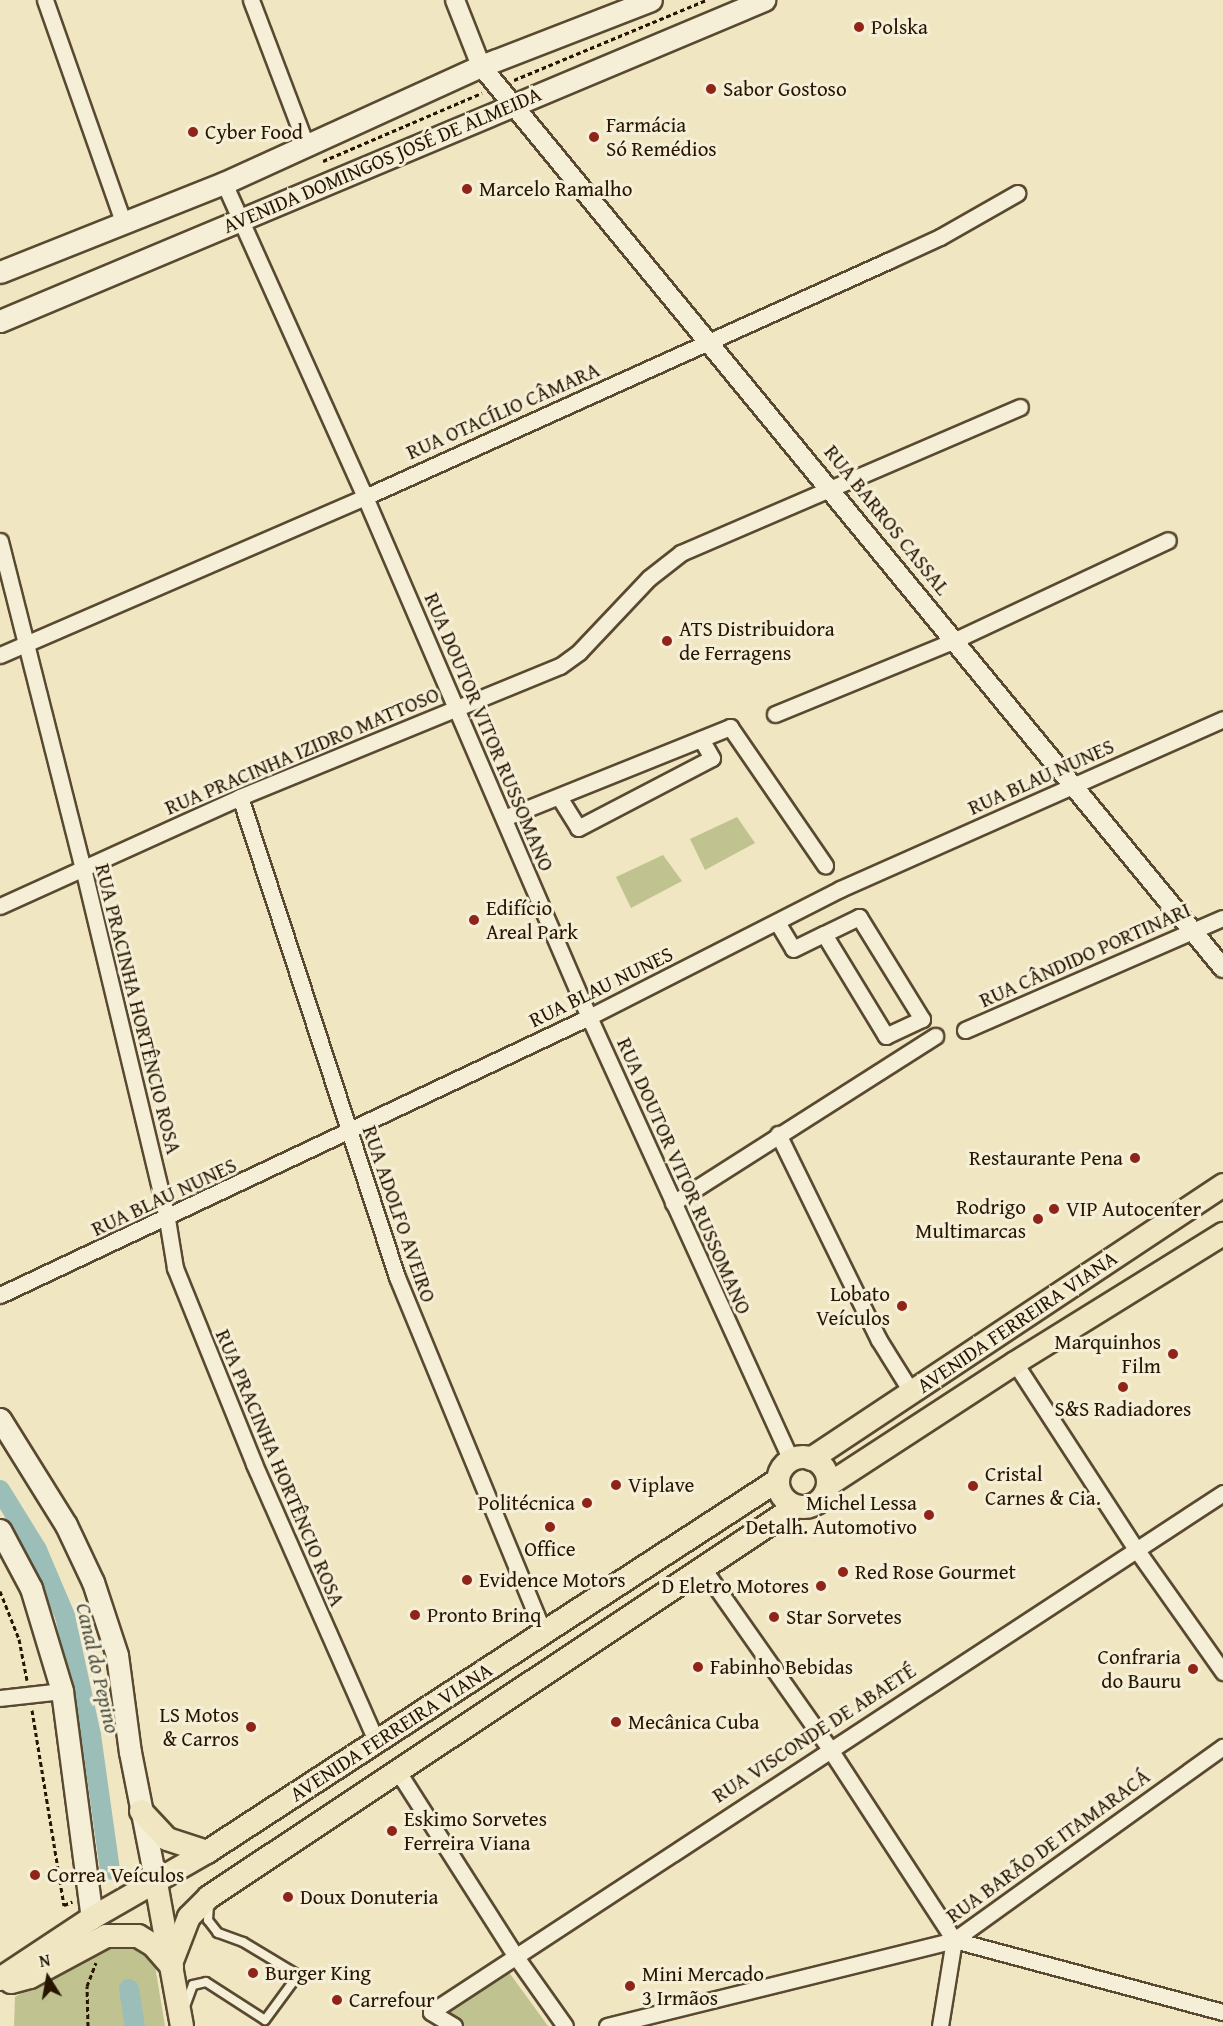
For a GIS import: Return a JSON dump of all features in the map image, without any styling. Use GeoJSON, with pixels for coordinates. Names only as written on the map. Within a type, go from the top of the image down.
{"type":"FeatureCollection","features":[{"type":"Feature","properties":{"kind":"main road","name":"AVENIDA DOMINGOS JOSÉ DE ALMEIDA"},"geometry":{"type":"LineString","coordinates":[[0,272],[224,183],[481,66],[651,0]]}},
{"type":"Feature","properties":{"kind":"main road","name":"AVENIDA DOMINGOS JOSÉ DE ALMEIDA"},"geometry":{"type":"LineString","coordinates":[[0,321],[513,103],[764,0]]}},
{"type":"Feature","properties":{"kind":"main road","name":"AVENIDA FERREIRA VIANA"},"geometry":{"type":"LineString","coordinates":[[801,1460],[912,1393],[1223,1185]]}},
{"type":"Feature","properties":{"kind":"main road","name":"AVENIDA FERREIRA VIANA"},"geometry":{"type":"LineString","coordinates":[[828,1485],[1015,1363],[1223,1234]]}},
{"type":"Feature","properties":{"kind":"main road"},"geometry":{"type":"LineString","coordinates":[[0,1419],[66,1525],[93,1582],[117,1655],[141,1811],[182,2024]]}},
{"type":"Feature","properties":{"kind":"main road"},"geometry":{"type":"LineString","coordinates":[[801,1460],[823,1467],[828,1485],[817,1504],[795,1506],[784,1498],[778,1480],[801,1460]]}},
{"type":"Feature","properties":{"kind":"main road","name":"AVENIDA FERREIRA VIANA"},"geometry":{"type":"LineString","coordinates":[[0,1980],[90,1907],[156,1882],[207,1852],[778,1480]]}},
{"type":"Feature","properties":{"kind":"main road","name":"AVENIDA FERREIRA VIANA"},"geometry":{"type":"LineString","coordinates":[[172,1964],[189,1917],[209,1897],[795,1506]]}},
{"type":"Feature","properties":{"kind":"main road"},"geometry":{"type":"LineString","coordinates":[[0,1530],[30,1588],[62,1690],[90,1907]]}},
{"type":"Feature","properties":{"kind":"main road"},"geometry":{"type":"LineString","coordinates":[[141,1811],[167,1839],[207,1852]]}},
{"type":"Feature","properties":{"kind":"main road"},"geometry":{"type":"LineString","coordinates":[[0,1980],[30,1977],[106,1936],[138,1936],[153,1945],[172,1964]]}},
{"type":"Feature","properties":{"kind":"street"},"geometry":{"type":"LineString","coordinates":[[45,0],[123,222]]}},
{"type":"Feature","properties":{"kind":"street"},"geometry":{"type":"LineString","coordinates":[[251,0],[306,145]]}},
{"type":"Feature","properties":{"kind":"street"},"geometry":{"type":"LineString","coordinates":[[455,0],[481,66]]}},
{"type":"Feature","properties":{"kind":"street","name":"RUA BARROS CASSAL"},"geometry":{"type":"LineString","coordinates":[[481,66],[832,489],[1223,968]]}},
{"type":"Feature","properties":{"kind":"street","name":"RUA DOUTOR VITOR RUSSOMANO"},"geometry":{"type":"LineString","coordinates":[[224,183],[365,497],[589,1017],[673,1203],[801,1460]]}},
{"type":"Feature","properties":{"kind":"street","name":"RUA OTACÍLIO CÂMARA"},"geometry":{"type":"LineString","coordinates":[[0,655],[25,642],[365,497],[940,237],[1017,193]]}},
{"type":"Feature","properties":{"kind":"street","name":"RUA PRACINHA IZIDRO MATTOSO"},"geometry":{"type":"LineString","coordinates":[[0,906],[240,797],[560,666],[579,652],[649,578],[681,553],[1020,407]]}},
{"type":"Feature","properties":{"kind":"street"},"geometry":{"type":"LineString","coordinates":[[775,714],[955,640],[1168,540]]}},
{"type":"Feature","properties":{"kind":"street","name":"RUA PRACINHA HORTÊNCIO ROSA"},"geometry":{"type":"LineString","coordinates":[[0,541],[83,868],[185,1300],[376,1741]]}},
{"type":"Feature","properties":{"kind":"street","name":"RUA BLAU NUNES"},"geometry":{"type":"LineString","coordinates":[[0,1295],[167,1219],[589,1017],[840,889],[1223,719]]}},
{"type":"Feature","properties":{"kind":"street"},"geometry":{"type":"LineString","coordinates":[[504,818],[730,727],[825,865]]}},
{"type":"Feature","properties":{"kind":"street"},"geometry":{"type":"LineString","coordinates":[[560,796],[578,828],[712,758],[701,739]]}},
{"type":"Feature","properties":{"kind":"street","name":"RUA ADOLFO AVEIRO"},"geometry":{"type":"LineString","coordinates":[[240,797],[348,1133],[397,1277],[544,1634]]}},
{"type":"Feature","properties":{"kind":"street"},"geometry":{"type":"LineString","coordinates":[[777,922],[793,949],[859,917],[922,1019],[886,1036],[824,934]]}},
{"type":"Feature","properties":{"kind":"street","name":"RUA CÂNDIDO PORTINARI"},"geometry":{"type":"LineString","coordinates":[[964,1030],[1223,918]]}},
{"type":"Feature","properties":{"kind":"street"},"geometry":{"type":"LineString","coordinates":[[673,1203],[935,1036]]}},
{"type":"Feature","properties":{"kind":"street"},"geometry":{"type":"LineString","coordinates":[[778,1134],[879,1340],[912,1393]]}},
{"type":"Feature","properties":{"kind":"street"},"geometry":{"type":"LineString","coordinates":[[1015,1363],[1136,1550],[1223,1672]]}},
{"type":"Feature","properties":{"kind":"street","name":"RUA VISCONDE DE ABAETÉ"},"geometry":{"type":"LineString","coordinates":[[454,2026],[430,2012],[514,1954],[1223,1493]]}},
{"type":"Feature","properties":{"kind":"street"},"geometry":{"type":"LineString","coordinates":[[702,1567],[829,1748],[954,1940],[1223,2012]]}},
{"type":"Feature","properties":{"kind":"street"},"geometry":{"type":"LineString","coordinates":[[0,1698],[30,1696],[62,1690]]}},
{"type":"Feature","properties":{"kind":"street","name":"RUA BARÃO DE ITAMARACÁ"},"geometry":{"type":"LineString","coordinates":[[607,2026],[954,1940],[1223,1747]]}},
{"type":"Feature","properties":{"kind":"street"},"geometry":{"type":"LineString","coordinates":[[397,1770],[514,1954],[565,2026]]}},
{"type":"Feature","properties":{"kind":"street"},"geometry":{"type":"LineString","coordinates":[[940,2026],[954,1940]]}},
{"type":"Feature","properties":{"kind":"lane"},"geometry":{"type":"LineString","coordinates":[[182,2024],[187,1996],[198,1981],[206,1982],[265,2020],[298,1975],[211,1927],[209,1897]]}},
{"type":"Feature","properties":{"kind":"path"},"geometry":{"type":"LineString","coordinates":[[319,163],[706,0]]}},
{"type":"Feature","properties":{"kind":"path"},"geometry":{"type":"LineString","coordinates":[[0,1591],[19,1640],[64,1905],[90,1907]]}},
{"type":"Feature","properties":{"kind":"path"},"geometry":{"type":"LineString","coordinates":[[87,1986],[88,2026]]}},
{"type":"Feature","properties":{"kind":"green space"},"geometry":{"type":"Polygon","coordinates":[[[737,817],[755,843],[705,870],[690,839],[737,817]]]}},
{"type":"Feature","properties":{"kind":"green space"},"geometry":{"type":"Polygon","coordinates":[[[663,855],[682,881],[631,908],[616,877],[663,855]]]}},
{"type":"Feature","properties":{"kind":"green space"},"geometry":{"type":"Polygon","coordinates":[[[110,1941],[153,1954],[165,2026],[14,2026],[15,1997],[110,1941]]]}},
{"type":"Feature","properties":{"kind":"green space"},"geometry":{"type":"Polygon","coordinates":[[[508,1971],[548,2026],[462,2026],[446,2010],[508,1971]]]}},
{"type":"Feature","properties":{"kind":"waterway","name":"Canal do Pepino"},"geometry":{"type":"LineString","coordinates":[[0,1490],[37,1550],[65,1616],[91,1735],[110,1870]]}},
{"type":"Feature","properties":{"kind":"waterway","name":"Canal do Pepino"},"geometry":{"type":"LineString","coordinates":[[129,1989],[135,2026]]}},
{"type":"Feature","properties":{"kind":"place","name":"Polska"},"geometry":{"type":"Point","coordinates":[859,27]}},
{"type":"Feature","properties":{"kind":"place","name":"Sabor Gostoso"},"geometry":{"type":"Point","coordinates":[711,89]}},
{"type":"Feature","properties":{"kind":"place","name":"Cyber Food"},"geometry":{"type":"Point","coordinates":[193,132]}},
{"type":"Feature","properties":{"kind":"place","name":"Farmácia Só Remédios"},"geometry":{"type":"Point","coordinates":[594,137]}},
{"type":"Feature","properties":{"kind":"place","name":"Marcelo Ramalho"},"geometry":{"type":"Point","coordinates":[467,189]}},
{"type":"Feature","properties":{"kind":"place","name":"ATS Distribuidora de Ferragens"},"geometry":{"type":"Point","coordinates":[667,641]}},
{"type":"Feature","properties":{"kind":"place","name":"Edifício Areal Park"},"geometry":{"type":"Point","coordinates":[474,920]}},
{"type":"Feature","properties":{"kind":"place","name":"Restaurante Pena"},"geometry":{"type":"Point","coordinates":[1135,1158]}},
{"type":"Feature","properties":{"kind":"place","name":"VIP Autocenter"},"geometry":{"type":"Point","coordinates":[1054,1209]}},
{"type":"Feature","properties":{"kind":"place","name":"Rodrigo Multimarcas"},"geometry":{"type":"Point","coordinates":[1038,1219]}},
{"type":"Feature","properties":{"kind":"place","name":"Lobato Veículos"},"geometry":{"type":"Point","coordinates":[902,1306]}},
{"type":"Feature","properties":{"kind":"place","name":"Marquinhos Film"},"geometry":{"type":"Point","coordinates":[1173,1354]}},
{"type":"Feature","properties":{"kind":"place","name":"S&S Radiadores"},"geometry":{"type":"Point","coordinates":[1123,1387]}},
{"type":"Feature","properties":{"kind":"place","name":"Viplave"},"geometry":{"type":"Point","coordinates":[616,1485]}},
{"type":"Feature","properties":{"kind":"place","name":"Cristal Carnes & Cia."},"geometry":{"type":"Point","coordinates":[973,1486]}},
{"type":"Feature","properties":{"kind":"place","name":"Politécnica"},"geometry":{"type":"Point","coordinates":[587,1503]}},
{"type":"Feature","properties":{"kind":"place","name":"Michel Lessa Detalh. Automotivo"},"geometry":{"type":"Point","coordinates":[929,1515]}},
{"type":"Feature","properties":{"kind":"place","name":"Office"},"geometry":{"type":"Point","coordinates":[550,1527]}},
{"type":"Feature","properties":{"kind":"place","name":"Red Rose Gourmet"},"geometry":{"type":"Point","coordinates":[843,1572]}},
{"type":"Feature","properties":{"kind":"place","name":"Evidence Motors"},"geometry":{"type":"Point","coordinates":[467,1580]}},
{"type":"Feature","properties":{"kind":"place","name":"D Eletro Motores"},"geometry":{"type":"Point","coordinates":[821,1586]}},
{"type":"Feature","properties":{"kind":"place","name":"Pronto Brinq"},"geometry":{"type":"Point","coordinates":[415,1615]}},
{"type":"Feature","properties":{"kind":"place","name":"Star Sorvetes"},"geometry":{"type":"Point","coordinates":[774,1617]}},
{"type":"Feature","properties":{"kind":"place","name":"Fabinho Bebidas"},"geometry":{"type":"Point","coordinates":[698,1667]}},
{"type":"Feature","properties":{"kind":"place","name":"Confraria do Bauru"},"geometry":{"type":"Point","coordinates":[1193,1669]}},
{"type":"Feature","properties":{"kind":"place","name":"Mecânica Cuba"},"geometry":{"type":"Point","coordinates":[616,1722]}},
{"type":"Feature","properties":{"kind":"place","name":"LS Motos & Carros"},"geometry":{"type":"Point","coordinates":[251,1727]}},
{"type":"Feature","properties":{"kind":"place","name":"Eskimo Sorvetes Ferreira Viana"},"geometry":{"type":"Point","coordinates":[392,1831]}},
{"type":"Feature","properties":{"kind":"place","name":"Correa Veículos"},"geometry":{"type":"Point","coordinates":[35,1875]}},
{"type":"Feature","properties":{"kind":"place","name":"Doux Donuteria"},"geometry":{"type":"Point","coordinates":[288,1897]}},
{"type":"Feature","properties":{"kind":"place","name":"Burger King"},"geometry":{"type":"Point","coordinates":[253,1973]}},
{"type":"Feature","properties":{"kind":"place","name":"Mini Mercado 3 Irmãos"},"geometry":{"type":"Point","coordinates":[630,1986]}},
{"type":"Feature","properties":{"kind":"place","name":"Carrefour"},"geometry":{"type":"Point","coordinates":[337,2000]}}]}
